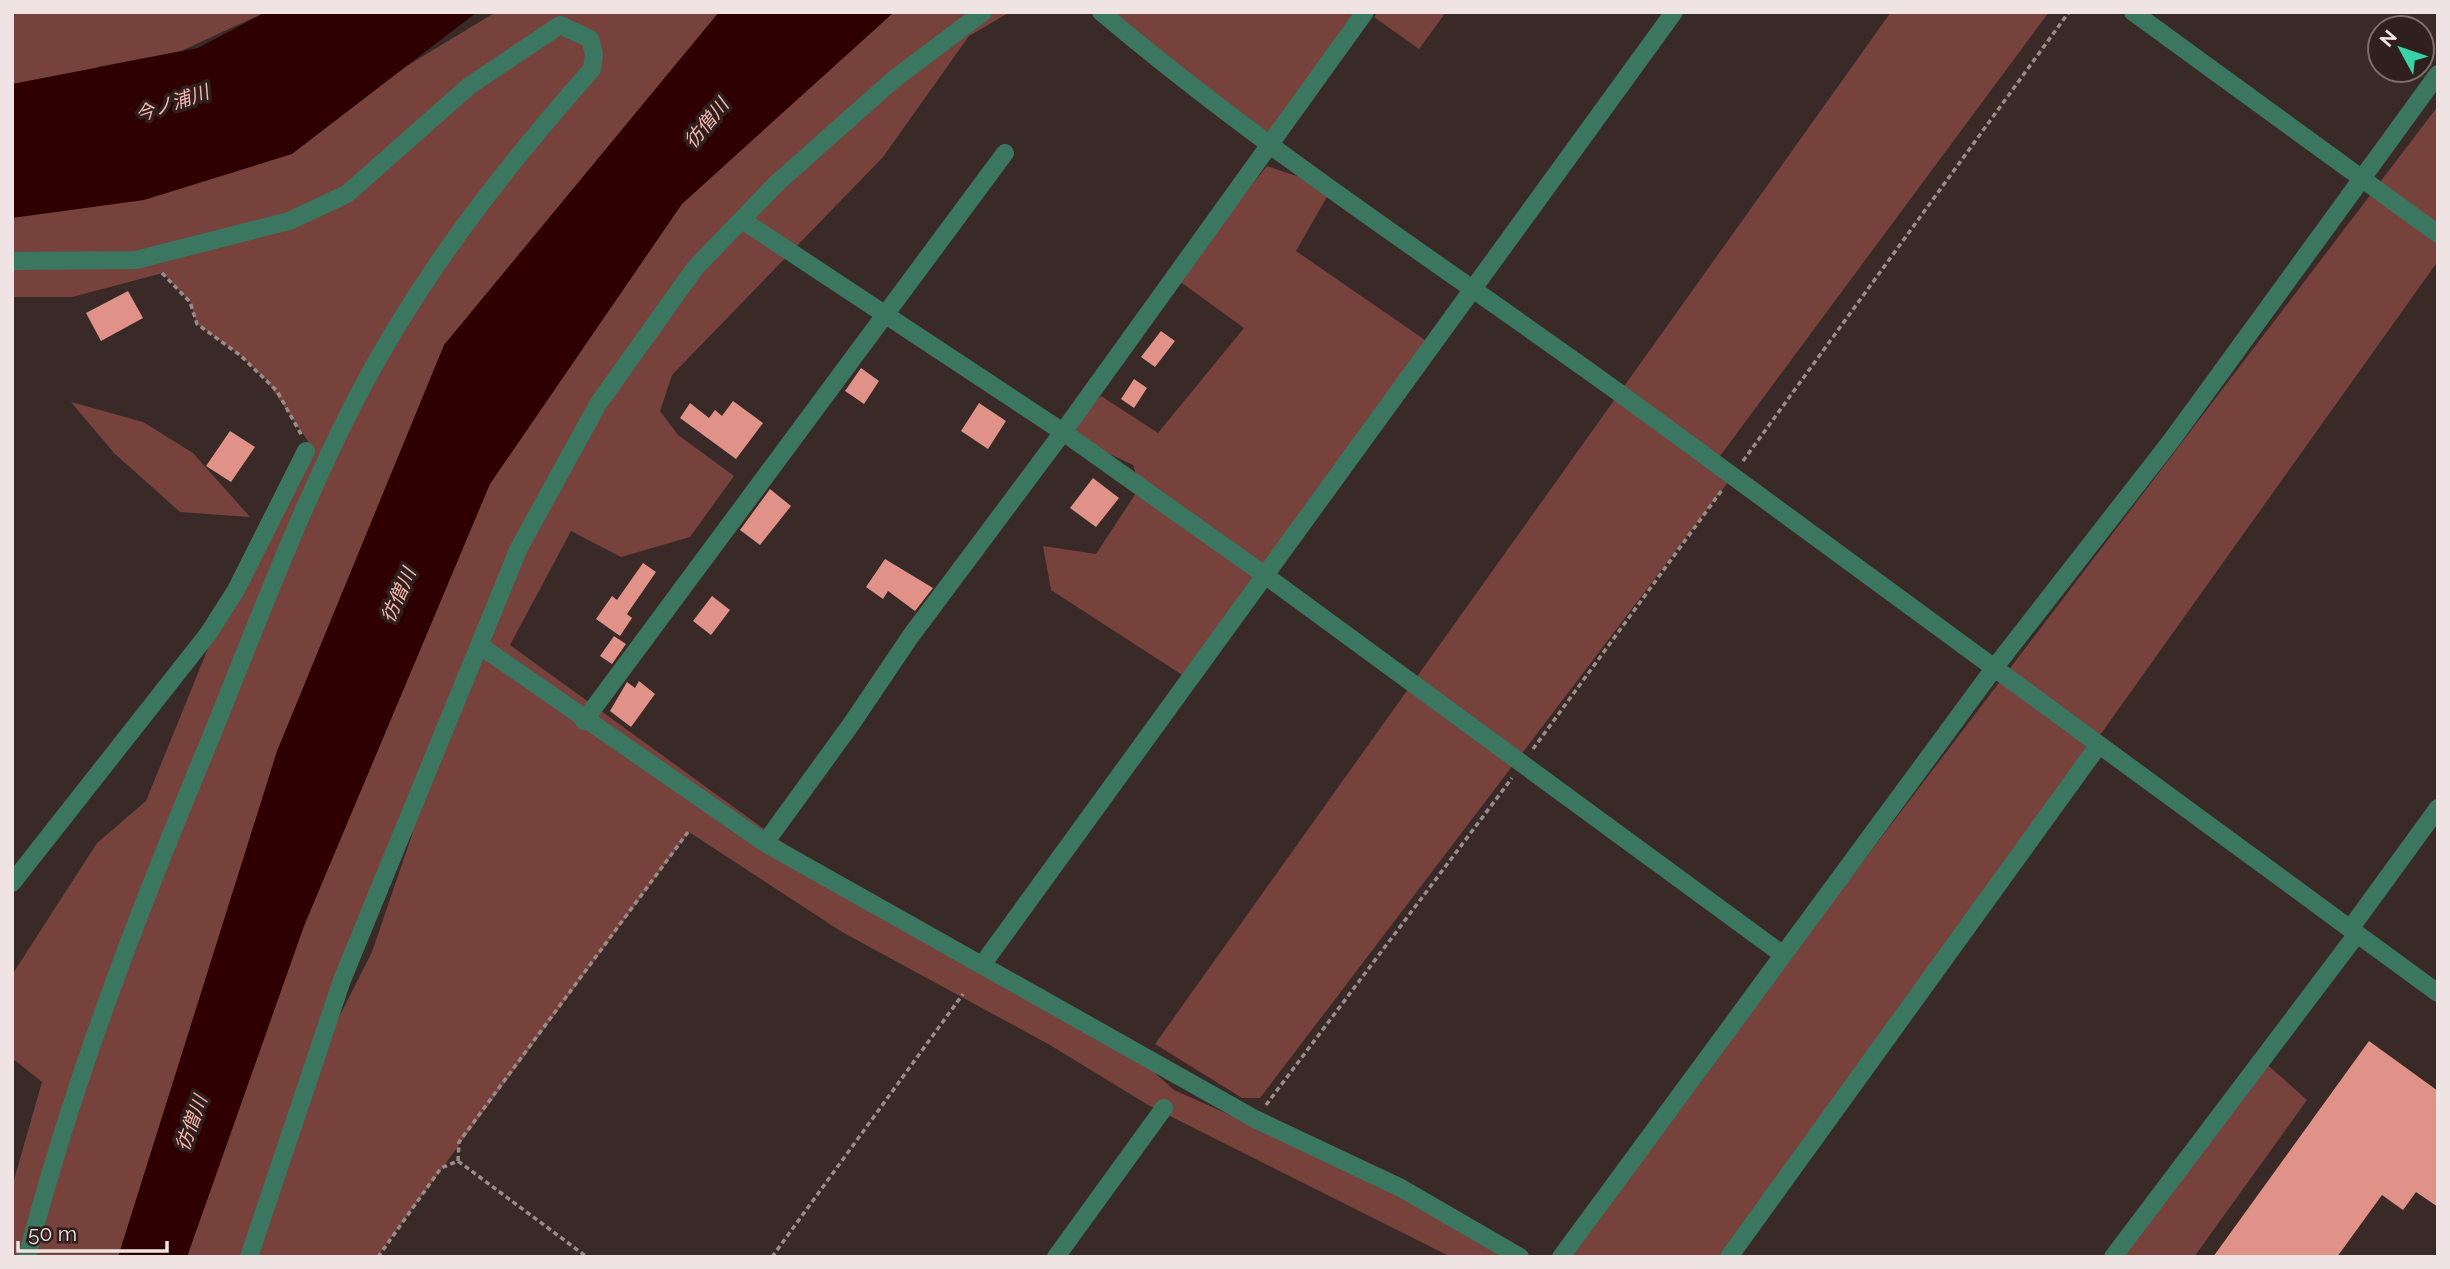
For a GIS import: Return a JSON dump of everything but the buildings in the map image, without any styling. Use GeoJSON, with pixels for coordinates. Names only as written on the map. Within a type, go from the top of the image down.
{"type":"FeatureCollection","features":[{"type":"Feature","properties":{"kind":"street"},"geometry":{"type":"LineString","coordinates":[[249,1257],[342,980],[519,548],[598,404],[695,268],[777,183],[893,80],[983,12]]}},
{"type":"Feature","properties":{"kind":"street"},"geometry":{"type":"LineString","coordinates":[[1101,12],[1145,50],[1272,145],[1995,667],[2098,746],[2438,993]]}},
{"type":"Feature","properties":{"kind":"street"},"geometry":{"type":"LineString","coordinates":[[765,843],[852,723],[909,636],[1063,432],[1272,145],[1365,12]]}},
{"type":"Feature","properties":{"kind":"street"},"geometry":{"type":"LineString","coordinates":[[982,965],[1674,12]]}},
{"type":"Feature","properties":{"kind":"street"},"geometry":{"type":"LineString","coordinates":[[2133,12],[2438,234]]}},
{"type":"Feature","properties":{"kind":"street"},"geometry":{"type":"LineString","coordinates":[[12,261],[136,260],[289,221],[347,194],[469,86],[560,25],[590,39],[594,54],[592,69],[529,139],[465,222],[405,314],[367,381],[315,485],[142,904],[88,1051],[46,1183],[27,1257]]}},
{"type":"Feature","properties":{"kind":"street"},"geometry":{"type":"LineString","coordinates":[[1561,1257],[1995,667],[2171,441],[2438,74]]}},
{"type":"Feature","properties":{"kind":"street"},"geometry":{"type":"LineString","coordinates":[[584,721],[887,316],[1005,153]]}},
{"type":"Feature","properties":{"kind":"street"},"geometry":{"type":"LineString","coordinates":[[742,220],[1063,432],[1266,576],[1782,954]]}},
{"type":"Feature","properties":{"kind":"street"},"geometry":{"type":"LineString","coordinates":[[12,883],[208,634],[236,590],[306,451]]}},
{"type":"Feature","properties":{"kind":"street"},"geometry":{"type":"LineString","coordinates":[[479,646],[584,721],[765,843],[1255,1119],[1401,1188],[1520,1257]]}},
{"type":"Feature","properties":{"kind":"street"},"geometry":{"type":"LineString","coordinates":[[1729,1257],[2098,746]]}},
{"type":"Feature","properties":{"kind":"street"},"geometry":{"type":"LineString","coordinates":[[2113,1257],[2353,931],[2438,808]]}},
{"type":"Feature","properties":{"kind":"street"},"geometry":{"type":"LineString","coordinates":[[1056,1257],[1164,1108]]}},
{"type":"Feature","properties":{"kind":"path"},"geometry":{"type":"LineString","coordinates":[[1255,1119],[1522,764],[2069,12]]}},
{"type":"Feature","properties":{"kind":"path"},"geometry":{"type":"LineString","coordinates":[[151,273],[163,273],[190,302],[197,324],[240,355],[278,391],[303,436],[306,451]]}},
{"type":"Feature","properties":{"kind":"path"},"geometry":{"type":"LineString","coordinates":[[458,1161],[459,1142],[688,832]]}},
{"type":"Feature","properties":{"kind":"path"},"geometry":{"type":"LineString","coordinates":[[772,1257],[963,994]]}},
{"type":"Feature","properties":{"kind":"path"},"geometry":{"type":"LineString","coordinates":[[378,1257],[441,1168],[458,1161]]}},
{"type":"Feature","properties":{"kind":"path"},"geometry":{"type":"LineString","coordinates":[[458,1161],[587,1257]]}},
{"type":"Feature","properties":{"kind":"shaded area"},"geometry":{"type":"Polygon","coordinates":[[[12,12],[266,12],[181,51],[97,67],[228,174],[496,12],[768,12],[809,89],[894,12],[1010,12],[969,36],[883,157],[672,375],[660,411],[678,435],[734,476],[690,537],[621,557],[571,531],[510,645],[858,897],[1127,1048],[1174,1090],[1427,1203],[1520,1257],[1451,1257],[1148,1105],[1050,1045],[842,932],[689,832],[377,1257],[12,1257],[12,1187],[42,1082],[12,1058],[12,975],[97,843],[146,801],[209,646],[312,447],[266,380],[240,355],[197,324],[190,302],[163,273],[72,297],[12,297],[12,12]],[[413,832],[378,893],[333,1029],[372,952],[413,832]]]}},
{"type":"Feature","properties":{"kind":"shaded area"},"geometry":{"type":"Polygon","coordinates":[[[1101,12],[1365,12],[1272,145],[1101,12]]]}},
{"type":"Feature","properties":{"kind":"shaded area"},"geometry":{"type":"Polygon","coordinates":[[[1378,12],[1446,12],[1419,49],[1374,17],[1378,12]]]}},
{"type":"Feature","properties":{"kind":"shaded area"},"geometry":{"type":"Polygon","coordinates":[[[1891,12],[2049,12],[1720,456],[1732,477],[1260,1098],[1242,1098],[1155,1044],[1891,12]]]}},
{"type":"Feature","properties":{"kind":"shaded area"},"geometry":{"type":"Polygon","coordinates":[[[2438,106],[2438,261],[1728,1257],[1562,1257],[2438,106]]]}},
{"type":"Feature","properties":{"kind":"shaded area"},"geometry":{"type":"Polygon","coordinates":[[[1267,166],[1332,188],[1296,251],[1425,340],[1190,680],[1051,590],[1043,546],[1096,554],[1140,487],[1133,465],[1063,432],[1101,396],[1158,433],[1244,328],[1175,278],[1267,166]]]}},
{"type":"Feature","properties":{"kind":"shaded area"},"geometry":{"type":"Polygon","coordinates":[[[71,402],[143,422],[193,453],[250,517],[180,512],[114,453],[71,402]]]}},
{"type":"Feature","properties":{"kind":"shaded area"},"geometry":{"type":"Polygon","coordinates":[[[2262,1060],[2307,1100],[2194,1257],[2113,1257],[2262,1060]]]}},
{"type":"Feature","properties":{"kind":"water","name":"今ノ浦川"},"geometry":{"type":"Polygon","coordinates":[[[266,12],[477,12],[292,154],[144,200],[12,218],[12,84],[198,48],[266,12]]]}},
{"type":"Feature","properties":{"kind":"water","name":"彷僧川"},"geometry":{"type":"Polygon","coordinates":[[[719,12],[894,12],[682,204],[490,484],[304,926],[187,1257],[118,1257],[277,751],[444,345],[719,12]]]}}]}
